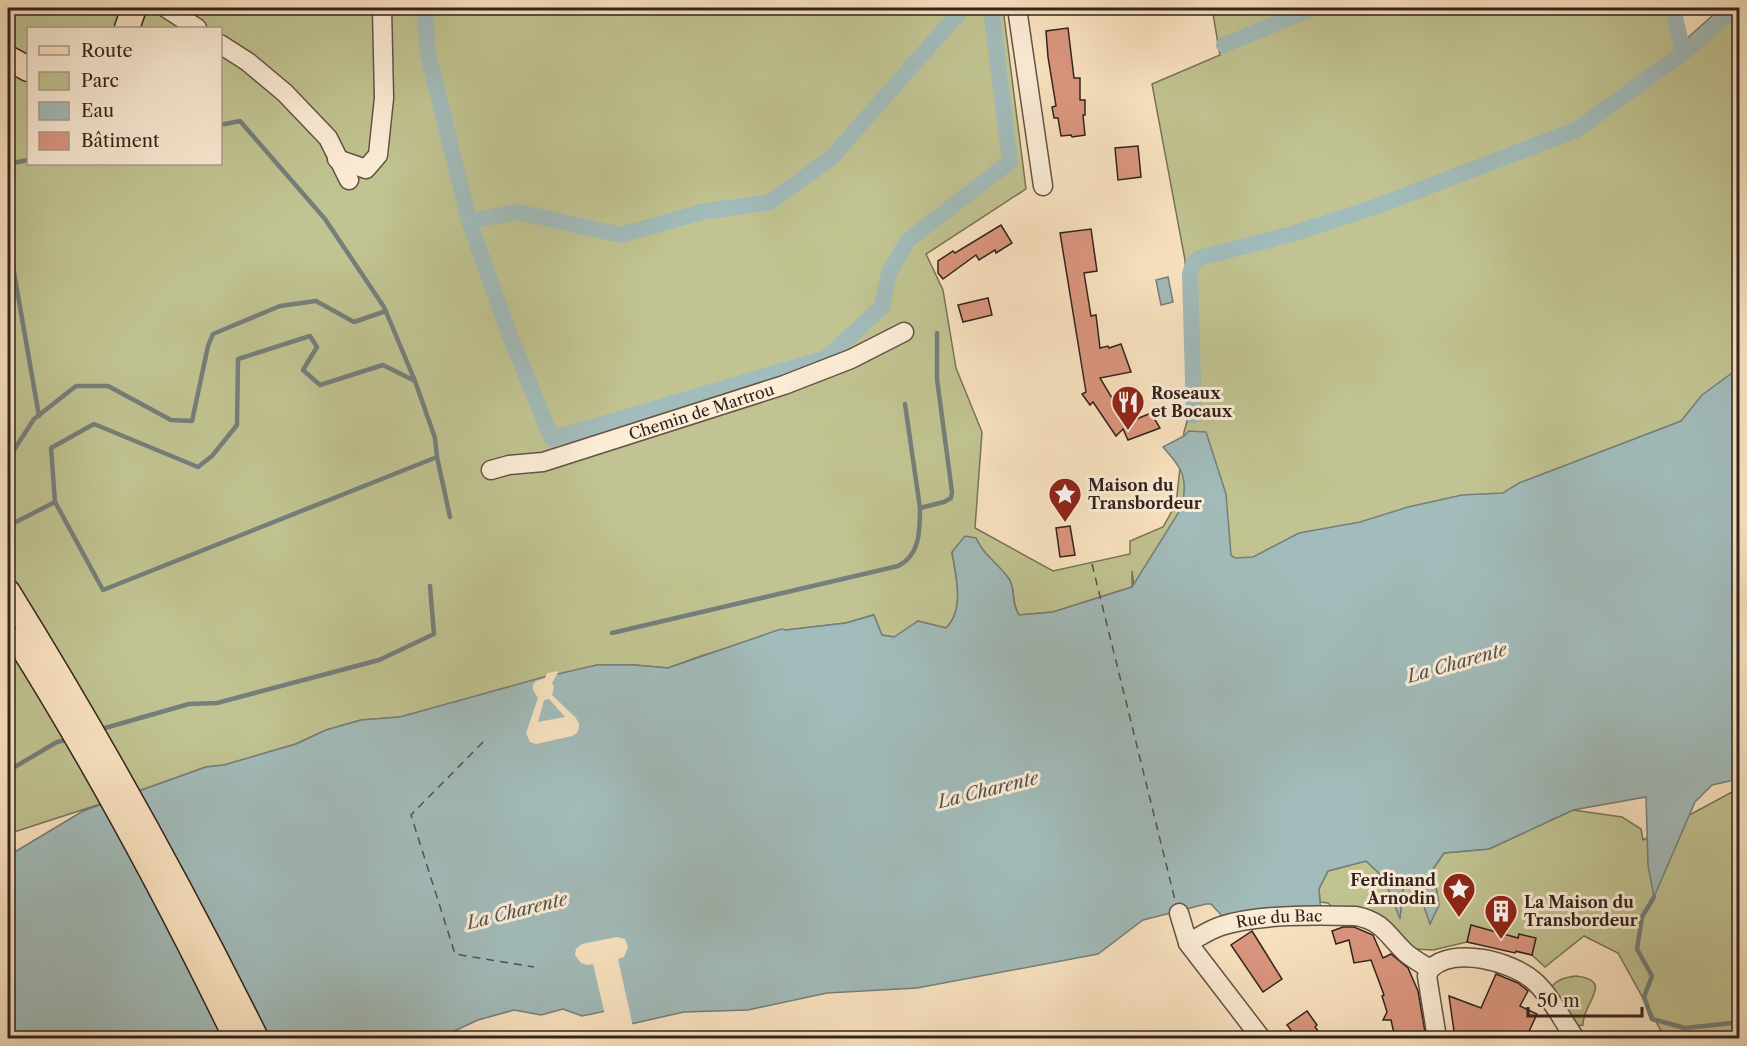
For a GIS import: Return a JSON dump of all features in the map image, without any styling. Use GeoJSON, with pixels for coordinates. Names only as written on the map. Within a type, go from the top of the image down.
{"type":"FeatureCollection","features":[{"type":"Feature","properties":{"kind":"main road"},"geometry":{"type":"LineString","coordinates":[[127,27],[134,8]]}},
{"type":"Feature","properties":{"kind":"main road"},"geometry":{"type":"LineString","coordinates":[[8,58],[27,68]]}},
{"type":"Feature","properties":{"kind":"main road"},"geometry":{"type":"LineString","coordinates":[[8,592],[121,781],[214,954],[256,1038]]}},
{"type":"Feature","properties":{"kind":"main road"},"geometry":{"type":"LineString","coordinates":[[8,623],[87,755],[132,836],[199,962],[236,1038]]}},
{"type":"Feature","properties":{"kind":"street"},"geometry":{"type":"LineString","coordinates":[[166,8],[195,27]]}},
{"type":"Feature","properties":{"kind":"street"},"geometry":{"type":"LineString","coordinates":[[338,159],[366,169],[378,155],[384,98],[382,8]]}},
{"type":"Feature","properties":{"kind":"street"},"geometry":{"type":"LineString","coordinates":[[1017,8],[1043,186]]}},
{"type":"Feature","properties":{"kind":"street"},"geometry":{"type":"LineString","coordinates":[[222,45],[248,62],[285,93],[328,138],[349,180]]}},
{"type":"Feature","properties":{"kind":"street","name":"Chemin de Martrou"},"geometry":{"type":"LineString","coordinates":[[491,470],[509,465],[543,462],[784,385],[852,359],[904,332]]}},
{"type":"Feature","properties":{"kind":"street"},"geometry":{"type":"LineString","coordinates":[[1179,913],[1188,943],[1261,1038]]}},
{"type":"Feature","properties":{"kind":"street","name":"Rue du Bac"},"geometry":{"type":"LineString","coordinates":[[1188,943],[1209,931],[1234,923],[1271,918],[1356,916],[1368,919],[1383,928],[1405,952],[1430,969]]}},
{"type":"Feature","properties":{"kind":"street"},"geometry":{"type":"LineString","coordinates":[[1437,1038],[1427,976],[1430,969],[1437,963],[1447,960],[1476,958],[1523,973],[1536,983],[1575,1038]]}},
{"type":"Feature","properties":{"kind":"green space"},"geometry":{"type":"Polygon","coordinates":[[[8,8],[1003,8],[1026,189],[926,254],[943,290],[956,368],[982,432],[975,528],[1053,571],[1130,554],[1130,541],[1163,527],[1176,504],[1184,432],[1189,415],[1185,260],[1152,84],[1220,55],[1212,8],[1675,8],[1683,42],[1721,8],[1739,8],[1739,380],[1707,408],[1516,503],[1225,564],[1190,515],[1134,586],[1132,571],[1132,587],[1053,612],[1019,615],[1009,579],[983,550],[976,538],[952,553],[958,592],[956,612],[946,628],[918,621],[895,637],[882,635],[873,615],[846,623],[786,630],[668,668],[597,665],[400,717],[361,720],[326,730],[296,744],[224,765],[206,767],[8,834],[8,8]]]}},
{"type":"Feature","properties":{"kind":"green space"},"geometry":{"type":"Polygon","coordinates":[[[1739,791],[1739,1038],[1665,1038],[1618,953],[1584,936],[1545,967],[1532,955],[1467,942],[1433,950],[1413,949],[1328,903],[1320,902],[1319,889],[1328,871],[1366,861],[1384,878],[1400,917],[1404,879],[1414,876],[1430,923],[1439,905],[1433,869],[1444,853],[1489,849],[1573,810],[1622,817],[1641,829],[1643,840],[1732,792],[1739,791]]]}},
{"type":"Feature","properties":{"kind":"green space"},"geometry":{"type":"Polygon","coordinates":[[[1576,976],[1588,979],[1594,983],[1596,988],[1583,1025],[1576,1026],[1549,991],[1560,980],[1576,976]]]}},
{"type":"Feature","properties":{"kind":"water"},"geometry":{"type":"Polygon","coordinates":[[[1168,277],[1173,302],[1161,305],[1156,280],[1168,277]]]}},
{"type":"Feature","properties":{"kind":"water","name":"La Charente"},"geometry":{"type":"Polygon","coordinates":[[[1739,368],[1739,779],[1712,785],[1695,802],[1654,897],[1648,865],[1646,797],[1573,810],[1489,849],[1444,853],[1433,869],[1439,905],[1430,924],[1414,877],[1404,879],[1400,919],[1384,878],[1366,861],[1328,871],[1319,889],[1321,914],[1223,917],[1211,904],[1206,904],[1143,920],[1098,954],[917,988],[827,993],[748,1010],[684,1012],[626,1025],[620,1008],[582,1016],[563,1009],[541,1015],[514,1010],[478,1020],[439,1038],[8,1038],[8,856],[83,811],[206,767],[224,765],[296,744],[326,730],[361,720],[400,717],[540,678],[597,665],[668,668],[781,629],[846,623],[874,615],[882,635],[894,637],[918,621],[946,628],[956,612],[958,592],[952,552],[965,536],[976,538],[1009,579],[1019,615],[1053,612],[1132,587],[1182,507],[1184,480],[1179,468],[1163,447],[1189,431],[1206,432],[1226,494],[1231,555],[1235,558],[1253,557],[1299,533],[1360,522],[1408,507],[1462,495],[1503,493],[1519,483],[1681,421],[1702,395],[1739,368]]]}},
{"type":"Feature","properties":{"kind":"pier"},"geometry":{"type":"Polygon","coordinates":[[[559,671],[552,683],[554,687],[552,695],[575,717],[579,728],[572,736],[536,744],[530,742],[526,733],[538,698],[533,685],[536,681],[545,678],[547,673],[559,671]],[[549,699],[544,700],[538,722],[565,717],[549,699]]]}},
{"type":"Feature","properties":{"kind":"pier"},"geometry":{"type":"Polygon","coordinates":[[[617,937],[625,939],[628,947],[624,957],[618,959],[633,1027],[627,1028],[623,1026],[619,1012],[605,1015],[593,964],[581,963],[575,955],[576,949],[582,944],[617,937]]]}},
{"type":"Feature","properties":{"kind":"building"},"geometry":{"type":"Polygon","coordinates":[[[1068,28],[1074,78],[1080,78],[1080,100],[1085,100],[1085,115],[1083,115],[1085,135],[1072,137],[1071,135],[1061,136],[1058,118],[1054,118],[1052,107],[1056,106],[1046,31],[1068,28]]]}},
{"type":"Feature","properties":{"kind":"building"},"geometry":{"type":"Polygon","coordinates":[[[1138,146],[1141,177],[1118,180],[1115,148],[1138,146]]]}},
{"type":"Feature","properties":{"kind":"building"},"geometry":{"type":"Polygon","coordinates":[[[1001,225],[1012,243],[979,260],[976,255],[943,279],[938,273],[938,261],[1001,225]]]}},
{"type":"Feature","properties":{"kind":"building"},"geometry":{"type":"Polygon","coordinates":[[[1091,229],[1097,271],[1084,273],[1091,316],[1096,315],[1100,348],[1121,344],[1131,372],[1100,378],[1127,423],[1151,413],[1160,428],[1128,440],[1123,429],[1116,436],[1093,402],[1090,405],[1082,394],[1086,392],[1060,233],[1091,229]]]}},
{"type":"Feature","properties":{"kind":"building"},"geometry":{"type":"Polygon","coordinates":[[[988,298],[992,315],[963,322],[958,305],[988,298]]]}},
{"type":"Feature","properties":{"kind":"building"},"geometry":{"type":"Polygon","coordinates":[[[1070,526],[1075,555],[1060,557],[1056,528],[1070,526]]]}},
{"type":"Feature","properties":{"kind":"building","name":"La Maison du Transbordeur"},"geometry":{"type":"Polygon","coordinates":[[[1471,925],[1518,938],[1519,934],[1536,938],[1532,955],[1467,942],[1471,925]]]}},
{"type":"Feature","properties":{"kind":"building"},"geometry":{"type":"Polygon","coordinates":[[[1343,927],[1354,927],[1373,935],[1383,958],[1391,954],[1408,968],[1418,991],[1426,1038],[1395,1038],[1391,1020],[1383,1020],[1387,1012],[1382,996],[1384,995],[1371,960],[1354,963],[1349,940],[1336,944],[1332,931],[1343,927]]]}},
{"type":"Feature","properties":{"kind":"building"},"geometry":{"type":"Polygon","coordinates":[[[1252,931],[1282,979],[1263,992],[1231,945],[1252,931]]]}},
{"type":"Feature","properties":{"kind":"building"},"geometry":{"type":"Polygon","coordinates":[[[1496,974],[1518,983],[1528,991],[1520,1006],[1537,1014],[1526,1038],[1455,1038],[1449,996],[1481,1008],[1496,974]]]}},
{"type":"Feature","properties":{"kind":"building"},"geometry":{"type":"Polygon","coordinates":[[[1307,1011],[1324,1038],[1297,1038],[1287,1025],[1307,1011]]]}},
{"type":"Feature","properties":{"kind":"waterway"},"geometry":{"type":"LineString","coordinates":[[424,8],[428,53],[469,221],[510,336],[552,439],[826,358],[882,307],[889,273],[908,240],[1010,162],[991,8]]}},
{"type":"Feature","properties":{"kind":"waterway"},"geometry":{"type":"LineString","coordinates":[[469,221],[518,212],[621,235],[702,212],[770,202],[831,158],[963,8]]}},
{"type":"Feature","properties":{"kind":"waterway"},"geometry":{"type":"LineString","coordinates":[[1224,45],[1313,8]]}},
{"type":"Feature","properties":{"kind":"waterway"},"geometry":{"type":"LineString","coordinates":[[1673,8],[1683,53]]}},
{"type":"Feature","properties":{"kind":"waterway"},"geometry":{"type":"LineString","coordinates":[[1194,416],[1190,274],[1193,264],[1199,258],[1292,234],[1372,208],[1576,130],[1683,53],[1735,8]]}},
{"type":"Feature","properties":{"kind":"waterway"},"geometry":{"type":"LineString","coordinates":[[222,125],[240,121],[325,219],[384,307],[415,381],[435,438],[450,517]]}},
{"type":"Feature","properties":{"kind":"waterway"},"geometry":{"type":"LineString","coordinates":[[8,164],[27,160]]}},
{"type":"Feature","properties":{"kind":"waterway"},"geometry":{"type":"LineString","coordinates":[[8,238],[39,416]]}},
{"type":"Feature","properties":{"kind":"waterway"},"geometry":{"type":"LineString","coordinates":[[8,454],[12,453],[34,419],[76,386],[108,386],[171,420],[192,421],[208,346],[213,334],[280,306],[316,301],[354,322],[386,311]]}},
{"type":"Feature","properties":{"kind":"waterway"},"geometry":{"type":"LineString","coordinates":[[920,508],[944,502],[951,498],[952,492],[937,379],[937,333]]}},
{"type":"Feature","properties":{"kind":"waterway"},"geometry":{"type":"LineString","coordinates":[[415,381],[383,365],[320,385],[303,370],[317,347],[310,336],[238,359],[237,425],[212,456],[198,467],[94,424],[51,448],[55,502],[103,590],[437,457]]}},
{"type":"Feature","properties":{"kind":"waterway"},"geometry":{"type":"LineString","coordinates":[[612,633],[898,566],[905,561],[915,549],[920,525],[920,508],[905,404]]}},
{"type":"Feature","properties":{"kind":"waterway"},"geometry":{"type":"LineString","coordinates":[[8,477],[12,489],[8,491]]}},
{"type":"Feature","properties":{"kind":"waterway"},"geometry":{"type":"LineString","coordinates":[[8,526],[55,502]]}},
{"type":"Feature","properties":{"kind":"waterway"},"geometry":{"type":"LineString","coordinates":[[98,730],[189,704],[217,703],[379,660],[434,634],[430,586]]}},
{"type":"Feature","properties":{"kind":"waterway"},"geometry":{"type":"LineString","coordinates":[[8,771],[57,742],[70,739]]}},
{"type":"Feature","properties":{"kind":"waterway"},"geometry":{"type":"LineString","coordinates":[[1654,897],[1642,917],[1637,949],[1652,976],[1644,997],[1652,1019],[1685,1028],[1740,1024]]}},
{"type":"Feature","properties":{"kind":"ferry route"},"geometry":{"type":"LineString","coordinates":[[1092,564],[1176,904]]}},
{"type":"Feature","properties":{"kind":"ferry route"},"geometry":{"type":"LineString","coordinates":[[483,742],[411,815],[455,954],[534,967]]}},
{"type":"Feature","properties":{"kind":"place","name":"Roseaux et Bocaux"},"geometry":{"type":"Point","coordinates":[1128,431]}},
{"type":"Feature","properties":{"kind":"place","name":"Maison du Transbordeur"},"geometry":{"type":"Point","coordinates":[1065,523]}},
{"type":"Feature","properties":{"kind":"place","name":"Ferdinand Arnodin"},"geometry":{"type":"Point","coordinates":[1459,918]}},
{"type":"Feature","properties":{"kind":"place","name":"La Maison du Transbordeur"},"geometry":{"type":"Point","coordinates":[1501,940]}}]}
